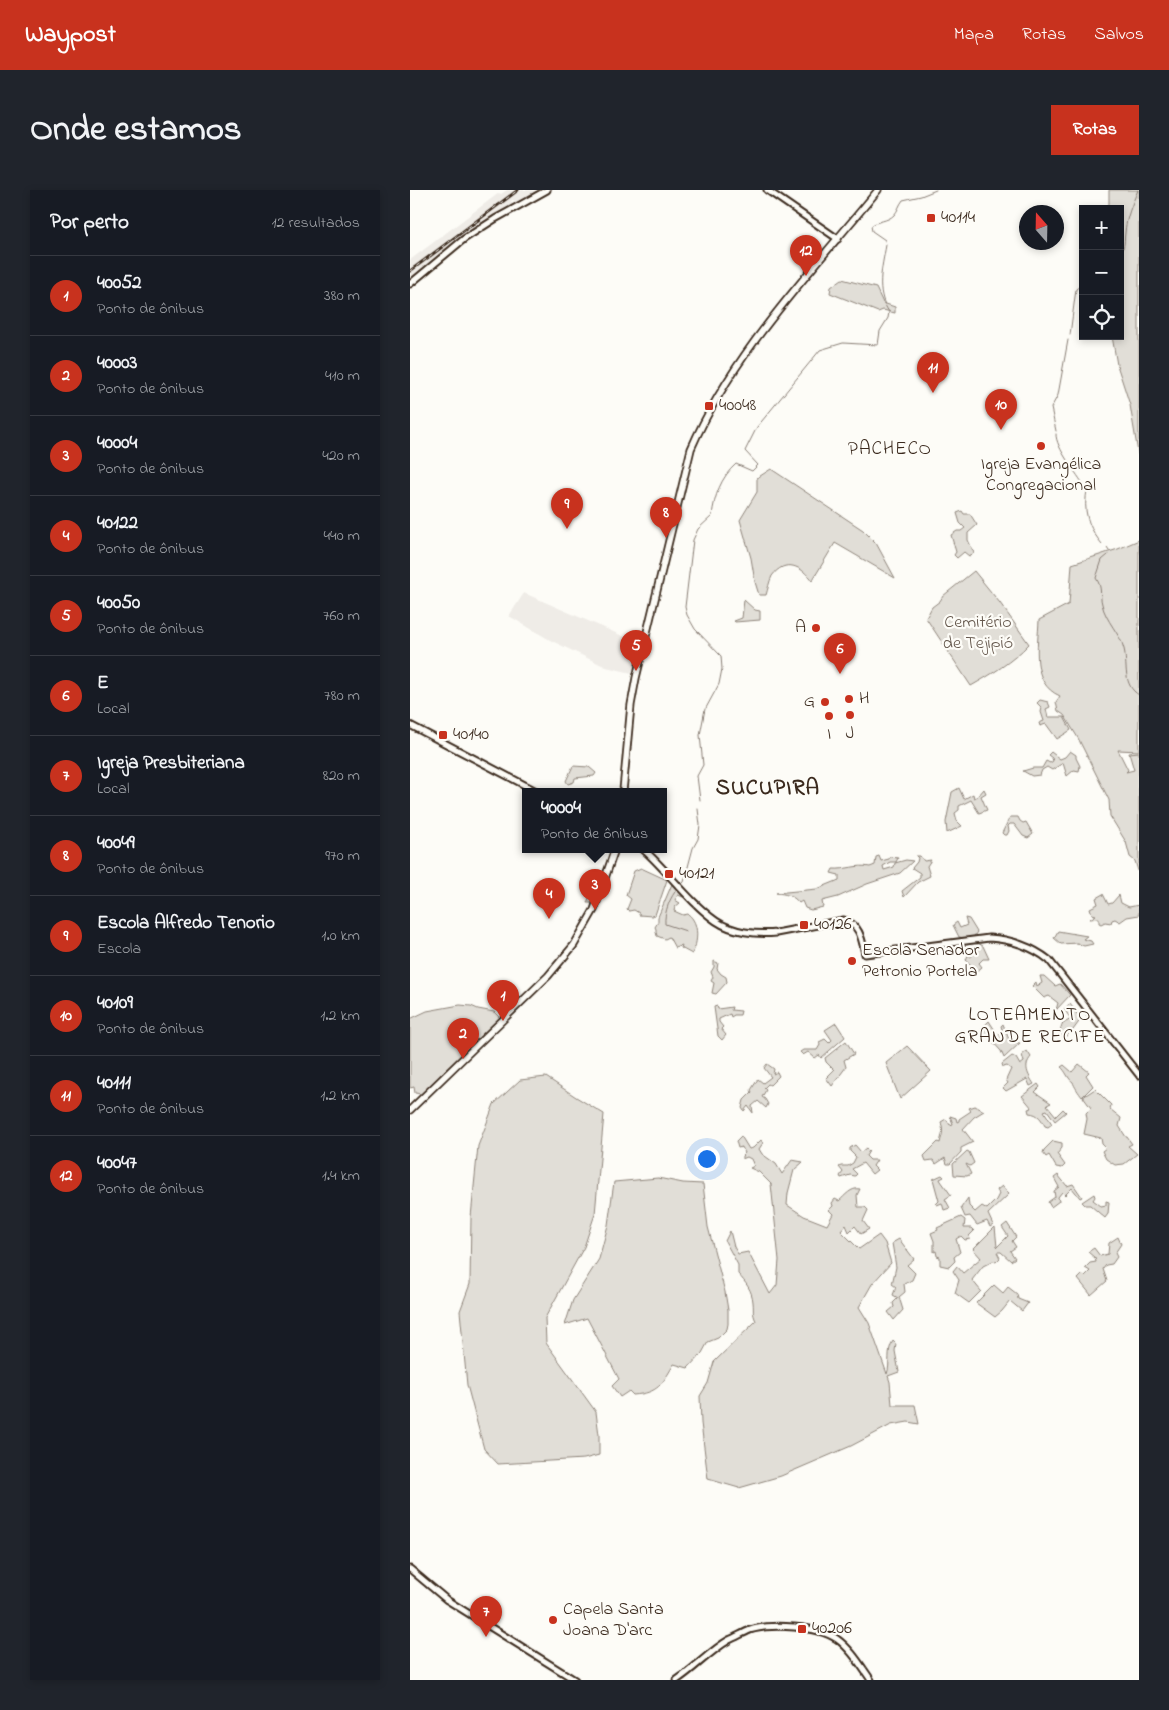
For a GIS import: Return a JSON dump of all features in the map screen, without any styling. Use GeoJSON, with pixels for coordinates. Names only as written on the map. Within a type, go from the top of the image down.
{"type":"FeatureCollection","features":[{"type":"Feature","properties":{"kind":"main road"},"geometry":{"type":"LineString","coordinates":[[410,284],[464,240],[495,219],[548,190]]}},
{"type":"Feature","properties":{"kind":"main road"},"geometry":{"type":"LineString","coordinates":[[767,190],[838,239]]}},
{"type":"Feature","properties":{"kind":"main road"},"geometry":{"type":"LineString","coordinates":[[623,788],[631,705],[647,629],[691,449],[696,436],[743,357],[878,190]]}},
{"type":"Feature","properties":{"kind":"main road"},"geometry":{"type":"LineString","coordinates":[[410,725],[530,788]]}},
{"type":"Feature","properties":{"kind":"main road"},"geometry":{"type":"LineString","coordinates":[[410,1110],[548,976],[574,945],[594,910],[614,853]]}},
{"type":"Feature","properties":{"kind":"main road"},"geometry":{"type":"LineString","coordinates":[[647,853],[716,921],[743,931],[766,934],[838,920],[848,921],[858,929],[865,954],[989,938],[1030,948],[1049,960],[1139,1075]]}},
{"type":"Feature","properties":{"kind":"main road"},"geometry":{"type":"LineString","coordinates":[[410,1569],[447,1600],[575,1680]]}},
{"type":"Feature","properties":{"kind":"main road"},"geometry":{"type":"LineString","coordinates":[[677,1680],[730,1640],[749,1630],[766,1628],[806,1629],[833,1636],[845,1646],[871,1680]]}},
{"type":"Feature","properties":{"kind":"shaded area"},"geometry":{"type":"Polygon","coordinates":[[[507,190],[541,190],[517,204],[513,200],[511,201],[514,206],[460,240],[410,280],[410,260],[499,193],[501,194],[507,190]]]}},
{"type":"Feature","properties":{"kind":"shaded area"},"geometry":{"type":"Polygon","coordinates":[[[524,593],[641,644],[632,673],[606,667],[550,640],[509,616],[524,593]]]}},
{"type":"Feature","properties":{"kind":"green space"},"geometry":{"type":"Polygon","coordinates":[[[1109,190],[1139,190],[1139,459],[1130,405],[1117,365],[1113,340],[1124,340],[1124,205],[1109,204],[1109,190]]]}},
{"type":"Feature","properties":{"kind":"green space"},"geometry":{"type":"Polygon","coordinates":[[[842,279],[876,288],[883,303],[895,307],[895,313],[883,310],[878,312],[830,293],[831,287],[842,279]]]}},
{"type":"Feature","properties":{"kind":"green space"},"geometry":{"type":"Polygon","coordinates":[[[771,469],[863,530],[876,543],[895,578],[835,543],[812,581],[798,568],[793,566],[782,567],[772,576],[766,595],[759,595],[740,520],[757,492],[757,478],[771,469]]]}},
{"type":"Feature","properties":{"kind":"green space"},"geometry":{"type":"Polygon","coordinates":[[[962,511],[964,514],[970,514],[977,525],[968,533],[968,540],[974,553],[969,556],[964,552],[957,558],[954,555],[956,552],[951,535],[965,528],[960,523],[957,513],[962,511]]]}},
{"type":"Feature","properties":{"kind":"green space"},"geometry":{"type":"Polygon","coordinates":[[[1139,540],[1139,751],[1118,750],[1128,770],[1126,772],[1134,770],[1129,753],[1139,752],[1139,874],[1135,861],[1130,857],[1126,842],[1110,816],[1109,800],[1078,738],[1064,715],[1058,711],[1056,702],[1060,696],[1050,690],[1044,682],[1040,673],[1037,652],[1039,620],[1069,604],[1072,564],[1139,540]]]}},
{"type":"Feature","properties":{"kind":"green space","name":"Cemitério de Tejipió"},"geometry":{"type":"Polygon","coordinates":[[[974,571],[1000,603],[1029,644],[1009,662],[971,686],[926,618],[932,607],[943,596],[974,571]]]}},
{"type":"Feature","properties":{"kind":"green space"},"geometry":{"type":"Polygon","coordinates":[[[744,600],[755,610],[760,611],[760,620],[734,621],[742,618],[744,600]]]}},
{"type":"Feature","properties":{"kind":"green space"},"geometry":{"type":"Polygon","coordinates":[[[1040,700],[1048,702],[1050,707],[1046,709],[1048,717],[1064,717],[1071,730],[1057,739],[1046,724],[1040,726],[1039,723],[1044,721],[1041,712],[1042,708],[1037,703],[1040,700]]]}},
{"type":"Feature","properties":{"kind":"green space"},"geometry":{"type":"Polygon","coordinates":[[[1070,751],[1076,755],[1080,766],[1079,771],[1074,770],[1067,776],[1063,763],[1052,770],[1047,767],[1042,770],[1040,775],[1032,776],[1023,771],[1042,768],[1046,761],[1050,763],[1053,761],[1048,755],[1051,752],[1060,759],[1065,757],[1070,751]]]}},
{"type":"Feature","properties":{"kind":"green space"},"geometry":{"type":"Polygon","coordinates":[[[573,766],[589,767],[596,773],[594,776],[575,778],[574,782],[568,784],[566,781],[573,766]]]}},
{"type":"Feature","properties":{"kind":"green space"},"geometry":{"type":"Polygon","coordinates":[[[959,788],[964,799],[973,794],[974,798],[978,796],[984,789],[986,793],[981,796],[987,810],[979,813],[971,800],[959,806],[959,810],[955,813],[957,821],[962,826],[947,833],[946,822],[952,792],[959,788]]]}},
{"type":"Feature","properties":{"kind":"green space"},"geometry":{"type":"Polygon","coordinates":[[[1010,817],[1018,817],[1023,823],[1026,822],[1033,834],[1028,838],[1023,836],[1014,824],[1010,824],[1007,835],[1004,835],[1002,833],[1010,817]]]}},
{"type":"Feature","properties":{"kind":"green space"},"geometry":{"type":"Polygon","coordinates":[[[879,856],[881,861],[890,857],[898,858],[896,862],[890,862],[883,866],[884,870],[894,867],[895,863],[906,860],[913,861],[900,873],[867,884],[838,897],[822,901],[823,907],[811,910],[805,908],[802,901],[799,903],[786,894],[776,893],[817,889],[839,880],[839,875],[831,873],[833,869],[870,867],[875,865],[876,857],[879,856]]]}},
{"type":"Feature","properties":{"kind":"green space"},"geometry":{"type":"Polygon","coordinates":[[[916,856],[920,856],[924,861],[931,860],[927,866],[930,876],[918,882],[904,897],[902,891],[920,877],[920,873],[912,868],[917,862],[918,858],[916,856]]]}},
{"type":"Feature","properties":{"kind":"green space"},"geometry":{"type":"Polygon","coordinates":[[[641,868],[667,880],[655,915],[652,916],[639,915],[634,910],[629,911],[627,909],[631,899],[626,895],[634,871],[641,868]]]}},
{"type":"Feature","properties":{"kind":"green space"},"geometry":{"type":"Polygon","coordinates":[[[593,875],[603,878],[593,903],[587,903],[592,890],[585,889],[584,881],[586,881],[587,877],[593,875]]]}},
{"type":"Feature","properties":{"kind":"green space"},"geometry":{"type":"Polygon","coordinates":[[[672,884],[676,885],[684,894],[683,897],[678,895],[675,900],[680,903],[675,907],[674,911],[683,915],[688,914],[695,922],[697,939],[692,954],[681,948],[682,945],[675,948],[669,937],[665,939],[657,936],[655,927],[672,884]]]}},
{"type":"Feature","properties":{"kind":"green space"},"geometry":{"type":"Polygon","coordinates":[[[1103,894],[1108,904],[1112,903],[1119,895],[1121,903],[1129,907],[1139,905],[1139,915],[1127,917],[1120,922],[1115,919],[1111,923],[1105,922],[1101,924],[1099,923],[1099,918],[1090,919],[1096,915],[1092,914],[1090,908],[1098,904],[1096,898],[1103,894]]]}},
{"type":"Feature","properties":{"kind":"green space"},"geometry":{"type":"Polygon","coordinates":[[[965,918],[969,919],[977,932],[972,939],[959,937],[953,925],[957,922],[960,928],[967,925],[965,918]]]}},
{"type":"Feature","properties":{"kind":"green space"},"geometry":{"type":"Polygon","coordinates":[[[1058,931],[1087,936],[1083,939],[1091,941],[1093,944],[1084,946],[1077,943],[1061,944],[1054,938],[1058,931]]]}},
{"type":"Feature","properties":{"kind":"green space"},"geometry":{"type":"Polygon","coordinates":[[[978,943],[983,946],[989,959],[983,959],[979,963],[982,967],[977,971],[966,960],[968,955],[971,957],[978,943]]]}},
{"type":"Feature","properties":{"kind":"green space"},"geometry":{"type":"Polygon","coordinates":[[[714,961],[718,963],[717,969],[726,977],[727,982],[716,994],[712,993],[714,983],[711,981],[714,961]]]}},
{"type":"Feature","properties":{"kind":"green space"},"geometry":{"type":"Polygon","coordinates":[[[1040,976],[1044,976],[1055,986],[1060,984],[1070,995],[1056,1010],[1058,1003],[1049,996],[1044,998],[1032,986],[1036,982],[1037,986],[1042,983],[1040,976]]]}},
{"type":"Feature","properties":{"kind":"green space"},"geometry":{"type":"Polygon","coordinates":[[[1070,1004],[1081,1019],[1064,1038],[1059,1033],[1063,1022],[1071,1019],[1064,1009],[1070,1004]]]}},
{"type":"Feature","properties":{"kind":"green space"},"geometry":{"type":"Polygon","coordinates":[[[460,1005],[494,1012],[500,1018],[421,1094],[415,1093],[414,1087],[410,1088],[410,1019],[427,1011],[460,1005]]]}},
{"type":"Feature","properties":{"kind":"green space"},"geometry":{"type":"Polygon","coordinates":[[[717,1006],[718,1009],[732,1007],[731,1010],[741,1011],[740,1015],[731,1017],[730,1014],[719,1019],[723,1027],[721,1029],[726,1035],[722,1040],[718,1036],[714,1007],[717,1006]]]}},
{"type":"Feature","properties":{"kind":"green space"},"geometry":{"type":"Polygon","coordinates":[[[989,1021],[998,1035],[1003,1032],[1001,1026],[1003,1024],[1010,1042],[1020,1043],[1004,1058],[1001,1051],[981,1029],[989,1021]]]}},
{"type":"Feature","properties":{"kind":"green space"},"geometry":{"type":"Polygon","coordinates":[[[836,1023],[845,1037],[821,1058],[819,1055],[815,1058],[808,1052],[803,1055],[800,1052],[803,1050],[817,1050],[820,1045],[819,1042],[825,1039],[829,1043],[832,1040],[825,1030],[836,1023]]]}},
{"type":"Feature","properties":{"kind":"green space"},"geometry":{"type":"Polygon","coordinates":[[[846,1041],[854,1054],[844,1060],[846,1067],[832,1086],[826,1078],[834,1070],[826,1062],[825,1058],[846,1041]]]}},
{"type":"Feature","properties":{"kind":"green space"},"geometry":{"type":"Polygon","coordinates":[[[907,1046],[931,1071],[900,1099],[886,1063],[907,1046]]]}},
{"type":"Feature","properties":{"kind":"green space"},"geometry":{"type":"Polygon","coordinates":[[[1027,1051],[1031,1057],[1027,1064],[1027,1070],[1034,1084],[1030,1086],[1027,1079],[1006,1091],[1003,1088],[1008,1083],[1006,1080],[1011,1069],[1007,1066],[1003,1067],[1002,1064],[1012,1056],[1016,1058],[1020,1065],[1024,1062],[1022,1055],[1027,1051]]]}},
{"type":"Feature","properties":{"kind":"green space"},"geometry":{"type":"Polygon","coordinates":[[[767,1064],[774,1069],[773,1074],[777,1072],[779,1076],[764,1088],[766,1090],[762,1097],[768,1104],[766,1108],[758,1101],[752,1106],[753,1113],[748,1106],[744,1111],[742,1108],[744,1100],[752,1092],[751,1090],[758,1079],[763,1083],[771,1077],[764,1068],[767,1064]]]}},
{"type":"Feature","properties":{"kind":"green space"},"geometry":{"type":"Polygon","coordinates":[[[1079,1064],[1089,1072],[1086,1075],[1093,1086],[1082,1097],[1061,1067],[1064,1065],[1072,1072],[1079,1064]]]}},
{"type":"Feature","properties":{"kind":"green space"},"geometry":{"type":"Polygon","coordinates":[[[546,1077],[604,1114],[595,1214],[584,1247],[545,1318],[546,1343],[596,1412],[599,1455],[584,1459],[498,1464],[484,1449],[467,1385],[460,1311],[470,1284],[471,1217],[478,1146],[494,1104],[520,1080],[546,1077]]]}},
{"type":"Feature","properties":{"kind":"green space"},"geometry":{"type":"Polygon","coordinates":[[[1038,1084],[1040,1087],[1035,1092],[1051,1103],[1047,1105],[1056,1116],[1063,1109],[1066,1112],[1055,1121],[1047,1110],[1044,1111],[1052,1124],[1048,1127],[1037,1116],[1029,1113],[1028,1109],[1032,1108],[1022,1096],[1038,1084]]]}},
{"type":"Feature","properties":{"kind":"green space"},"geometry":{"type":"Polygon","coordinates":[[[1095,1089],[1111,1105],[1110,1109],[1121,1118],[1119,1126],[1132,1144],[1128,1146],[1137,1154],[1124,1164],[1115,1165],[1106,1159],[1102,1151],[1106,1148],[1102,1144],[1101,1138],[1084,1134],[1087,1119],[1086,1113],[1091,1108],[1083,1097],[1095,1089]]]}},
{"type":"Feature","properties":{"kind":"green space"},"geometry":{"type":"Polygon","coordinates":[[[975,1106],[984,1111],[974,1117],[963,1129],[973,1142],[961,1148],[961,1152],[950,1164],[947,1164],[945,1158],[936,1164],[933,1160],[926,1161],[924,1156],[938,1142],[940,1143],[943,1131],[941,1122],[946,1119],[950,1125],[953,1124],[950,1116],[956,1118],[957,1122],[971,1111],[969,1108],[975,1106]]]}},
{"type":"Feature","properties":{"kind":"green space"},"geometry":{"type":"Polygon","coordinates":[[[741,1136],[749,1149],[753,1148],[761,1140],[763,1143],[759,1149],[762,1154],[776,1164],[782,1174],[792,1160],[803,1162],[794,1170],[787,1205],[804,1216],[827,1225],[833,1214],[829,1210],[833,1206],[832,1203],[835,1199],[839,1201],[851,1191],[860,1189],[857,1195],[858,1207],[865,1207],[868,1210],[863,1221],[869,1229],[861,1234],[855,1226],[849,1232],[846,1225],[841,1231],[859,1249],[879,1235],[885,1243],[891,1263],[872,1284],[859,1307],[869,1323],[887,1374],[891,1345],[893,1341],[896,1344],[895,1351],[899,1372],[888,1376],[892,1405],[915,1405],[919,1424],[908,1422],[891,1425],[851,1446],[781,1476],[739,1488],[708,1479],[701,1423],[700,1396],[708,1383],[714,1362],[756,1321],[750,1290],[738,1274],[738,1265],[725,1241],[730,1231],[738,1254],[748,1252],[770,1294],[777,1285],[779,1260],[771,1184],[759,1172],[750,1168],[754,1166],[751,1159],[747,1157],[742,1159],[745,1153],[742,1147],[738,1148],[736,1141],[741,1136]]]}},
{"type":"Feature","properties":{"kind":"green space"},"geometry":{"type":"Polygon","coordinates":[[[1053,1141],[1062,1143],[1062,1148],[1057,1154],[1065,1165],[1062,1168],[1056,1167],[1049,1155],[1046,1157],[1043,1153],[1053,1141]]]}},
{"type":"Feature","properties":{"kind":"green space"},"geometry":{"type":"Polygon","coordinates":[[[855,1145],[861,1152],[866,1148],[869,1151],[866,1156],[870,1160],[877,1160],[873,1166],[877,1170],[872,1174],[863,1163],[852,1169],[857,1174],[855,1176],[850,1175],[841,1178],[840,1176],[843,1172],[839,1167],[848,1166],[853,1163],[856,1157],[850,1151],[850,1148],[855,1145]]]}},
{"type":"Feature","properties":{"kind":"green space"},"geometry":{"type":"Polygon","coordinates":[[[967,1151],[974,1163],[970,1166],[966,1164],[971,1174],[967,1176],[954,1175],[953,1164],[967,1151]]]}},
{"type":"Feature","properties":{"kind":"green space"},"geometry":{"type":"Polygon","coordinates":[[[942,1175],[944,1177],[940,1179],[951,1195],[945,1199],[950,1208],[944,1210],[942,1203],[936,1204],[939,1201],[933,1179],[942,1175]]]}},
{"type":"Feature","properties":{"kind":"green space"},"geometry":{"type":"Polygon","coordinates":[[[1058,1175],[1067,1186],[1073,1184],[1082,1197],[1080,1198],[1072,1188],[1065,1195],[1062,1192],[1058,1197],[1059,1201],[1051,1207],[1048,1202],[1055,1197],[1054,1191],[1059,1187],[1054,1178],[1058,1175]]]}},
{"type":"Feature","properties":{"kind":"green space"},"geometry":{"type":"Polygon","coordinates":[[[658,1178],[683,1183],[703,1184],[708,1227],[725,1292],[728,1324],[727,1329],[718,1338],[708,1342],[702,1353],[688,1368],[674,1364],[663,1382],[654,1390],[633,1395],[629,1391],[620,1397],[612,1386],[619,1379],[587,1318],[565,1325],[573,1300],[599,1259],[608,1225],[614,1182],[658,1178]]]}},
{"type":"Feature","properties":{"kind":"green space"},"geometry":{"type":"Polygon","coordinates":[[[1002,1186],[1009,1194],[988,1214],[993,1225],[990,1227],[987,1221],[977,1225],[970,1216],[965,1217],[961,1208],[968,1198],[969,1206],[975,1212],[982,1206],[987,1209],[996,1200],[999,1194],[997,1190],[1002,1186]]]}},
{"type":"Feature","properties":{"kind":"green space"},"geometry":{"type":"Polygon","coordinates":[[[1094,1194],[1093,1200],[1101,1206],[1106,1205],[1106,1201],[1109,1202],[1108,1214],[1105,1218],[1090,1205],[1085,1205],[1082,1202],[1094,1194]]]}},
{"type":"Feature","properties":{"kind":"green space"},"geometry":{"type":"Polygon","coordinates":[[[961,1217],[965,1220],[964,1228],[971,1228],[974,1231],[969,1236],[970,1239],[965,1240],[961,1236],[956,1239],[960,1252],[954,1257],[955,1261],[949,1267],[940,1265],[940,1257],[937,1256],[936,1251],[934,1252],[934,1241],[931,1233],[938,1230],[937,1228],[961,1217]]]}},
{"type":"Feature","properties":{"kind":"green space"},"geometry":{"type":"Polygon","coordinates":[[[1007,1223],[1016,1237],[1012,1241],[1016,1247],[1010,1251],[1015,1258],[1011,1261],[1001,1252],[997,1252],[1000,1258],[996,1262],[993,1261],[983,1266],[972,1280],[981,1291],[969,1303],[955,1293],[959,1280],[953,1271],[957,1266],[963,1273],[981,1258],[973,1249],[995,1227],[997,1247],[1008,1236],[1002,1227],[1007,1223]]]}},
{"type":"Feature","properties":{"kind":"green space"},"geometry":{"type":"Polygon","coordinates":[[[1118,1237],[1121,1244],[1115,1253],[1117,1257],[1112,1264],[1106,1265],[1103,1269],[1107,1281],[1091,1295],[1078,1279],[1090,1271],[1085,1268],[1090,1263],[1096,1262],[1095,1258],[1088,1252],[1094,1248],[1100,1256],[1108,1254],[1109,1243],[1118,1237]]]}},
{"type":"Feature","properties":{"kind":"green space"},"geometry":{"type":"Polygon","coordinates":[[[899,1239],[914,1259],[907,1265],[915,1273],[912,1280],[904,1284],[905,1292],[899,1297],[903,1310],[894,1320],[888,1312],[894,1307],[893,1303],[898,1298],[893,1295],[896,1287],[892,1284],[896,1267],[892,1243],[899,1239]]]}},
{"type":"Feature","properties":{"kind":"green space"},"geometry":{"type":"Polygon","coordinates":[[[994,1285],[1003,1293],[1008,1287],[1017,1294],[1018,1299],[1028,1303],[1022,1311],[1010,1301],[995,1317],[976,1303],[994,1285]]]}},
{"type":"Feature","properties":{"kind":"waterway"},"geometry":{"type":"LineString","coordinates":[[706,708],[719,684],[722,669],[721,656],[695,629],[685,607],[693,540],[698,529],[712,516],[719,488],[731,469],[736,464],[752,471],[758,465],[745,451],[757,427],[820,350],[843,343],[878,345],[880,331],[888,318],[889,312],[882,296],[881,288],[886,245],[885,240],[872,231],[871,226],[891,217],[903,200],[936,190]]}},
{"type":"Feature","properties":{"kind":"waterway"},"geometry":{"type":"LineString","coordinates":[[1124,242],[1128,216],[1138,190]]}},
{"type":"Feature","properties":{"kind":"waterway"},"geometry":{"type":"LineString","coordinates":[[1070,335],[1076,289],[1079,287]]}},
{"type":"Feature","properties":{"kind":"waterway"},"geometry":{"type":"LineString","coordinates":[[1056,431],[1051,408],[1058,395],[1068,340]]}},
{"type":"Feature","properties":{"kind":"waterway"},"geometry":{"type":"LineString","coordinates":[[1056,434],[1059,446],[1086,488],[1087,517],[1102,544]]}},
{"type":"Feature","properties":{"kind":"waterway"},"geometry":{"type":"LineString","coordinates":[[1108,555],[1102,560],[1096,578],[1104,610],[1124,649],[1130,686],[1139,695]]}},
{"type":"Feature","properties":{"kind":"waterway"},"geometry":{"type":"LineString","coordinates":[[700,800],[697,776],[703,765],[700,735],[705,709]]}},
{"type":"Feature","properties":{"kind":"waterway"},"geometry":{"type":"LineString","coordinates":[[681,885],[684,882],[693,848],[698,839],[700,825],[698,809]]}},
{"type":"Feature","properties":{"kind":"waterway"},"geometry":{"type":"LineString","coordinates":[[678,888],[668,905],[665,924],[686,931]]}},
{"type":"Feature","properties":{"kind":"railway"},"geometry":{"type":"LineString","coordinates":[[410,271],[518,190]]}},
{"type":"Feature","properties":{"kind":"place","name":"40114"},"geometry":{"type":"Point","coordinates":[931,218]}},
{"type":"Feature","properties":{"kind":"place","name":"40047"},"geometry":{"type":"Point","coordinates":[806,276]}},
{"type":"Feature","properties":{"kind":"place","name":"40111"},"geometry":{"type":"Point","coordinates":[933,393]}},
{"type":"Feature","properties":{"kind":"place","name":"40048"},"geometry":{"type":"Point","coordinates":[709,406]}},
{"type":"Feature","properties":{"kind":"place","name":"40109"},"geometry":{"type":"Point","coordinates":[1001,430]}},
{"type":"Feature","properties":{"kind":"place","name":"Igreja Evangélica Congregacional"},"geometry":{"type":"Point","coordinates":[1041,446]}},
{"type":"Feature","properties":{"kind":"place","name":"Escola Alfredo Tenorio"},"geometry":{"type":"Point","coordinates":[567,529]}},
{"type":"Feature","properties":{"kind":"place","name":"40049"},"geometry":{"type":"Point","coordinates":[666,538]}},
{"type":"Feature","properties":{"kind":"place","name":"A"},"geometry":{"type":"Point","coordinates":[816,628]}},
{"type":"Feature","properties":{"kind":"place","name":"40050"},"geometry":{"type":"Point","coordinates":[636,671]}},
{"type":"Feature","properties":{"kind":"place","name":"E"},"geometry":{"type":"Point","coordinates":[840,674]}},
{"type":"Feature","properties":{"kind":"place","name":"H"},"geometry":{"type":"Point","coordinates":[849,699]}},
{"type":"Feature","properties":{"kind":"place","name":"G"},"geometry":{"type":"Point","coordinates":[825,702]}},
{"type":"Feature","properties":{"kind":"place","name":"J"},"geometry":{"type":"Point","coordinates":[850,715]}},
{"type":"Feature","properties":{"kind":"place","name":"I"},"geometry":{"type":"Point","coordinates":[829,716]}},
{"type":"Feature","properties":{"kind":"place","name":"40140"},"geometry":{"type":"Point","coordinates":[443,735]}},
{"type":"Feature","properties":{"kind":"place","name":"40121"},"geometry":{"type":"Point","coordinates":[669,874]}},
{"type":"Feature","properties":{"kind":"place","name":"40004"},"geometry":{"type":"Point","coordinates":[595,910]}},
{"type":"Feature","properties":{"kind":"place","name":"40122"},"geometry":{"type":"Point","coordinates":[549,919]}},
{"type":"Feature","properties":{"kind":"place","name":"40126"},"geometry":{"type":"Point","coordinates":[804,925]}},
{"type":"Feature","properties":{"kind":"place","name":"Escola Senador Petronio Portela"},"geometry":{"type":"Point","coordinates":[852,961]}},
{"type":"Feature","properties":{"kind":"place","name":"40052"},"geometry":{"type":"Point","coordinates":[503,1021]}},
{"type":"Feature","properties":{"kind":"place","name":"40003"},"geometry":{"type":"Point","coordinates":[463,1059]}},
{"type":"Feature","properties":{"kind":"place","name":"Capela Santa Joana D'arc"},"geometry":{"type":"Point","coordinates":[553,1620]}},
{"type":"Feature","properties":{"kind":"place","name":"40206"},"geometry":{"type":"Point","coordinates":[802,1629]}},
{"type":"Feature","properties":{"kind":"place","name":"Igreja Presbiteriana"},"geometry":{"type":"Point","coordinates":[486,1637]}},
{"type":"Feature","properties":{"kind":"district","name":"PACHECO"},"geometry":{"type":"Point","coordinates":[890,449]}},
{"type":"Feature","properties":{"kind":"district","name":"SUCUPIRA"},"geometry":{"type":"Point","coordinates":[768,789]}},
{"type":"Feature","properties":{"kind":"district","name":"LOTEAMENTO GRANDE RECIFE"},"geometry":{"type":"Point","coordinates":[1030,1026]}}]}
